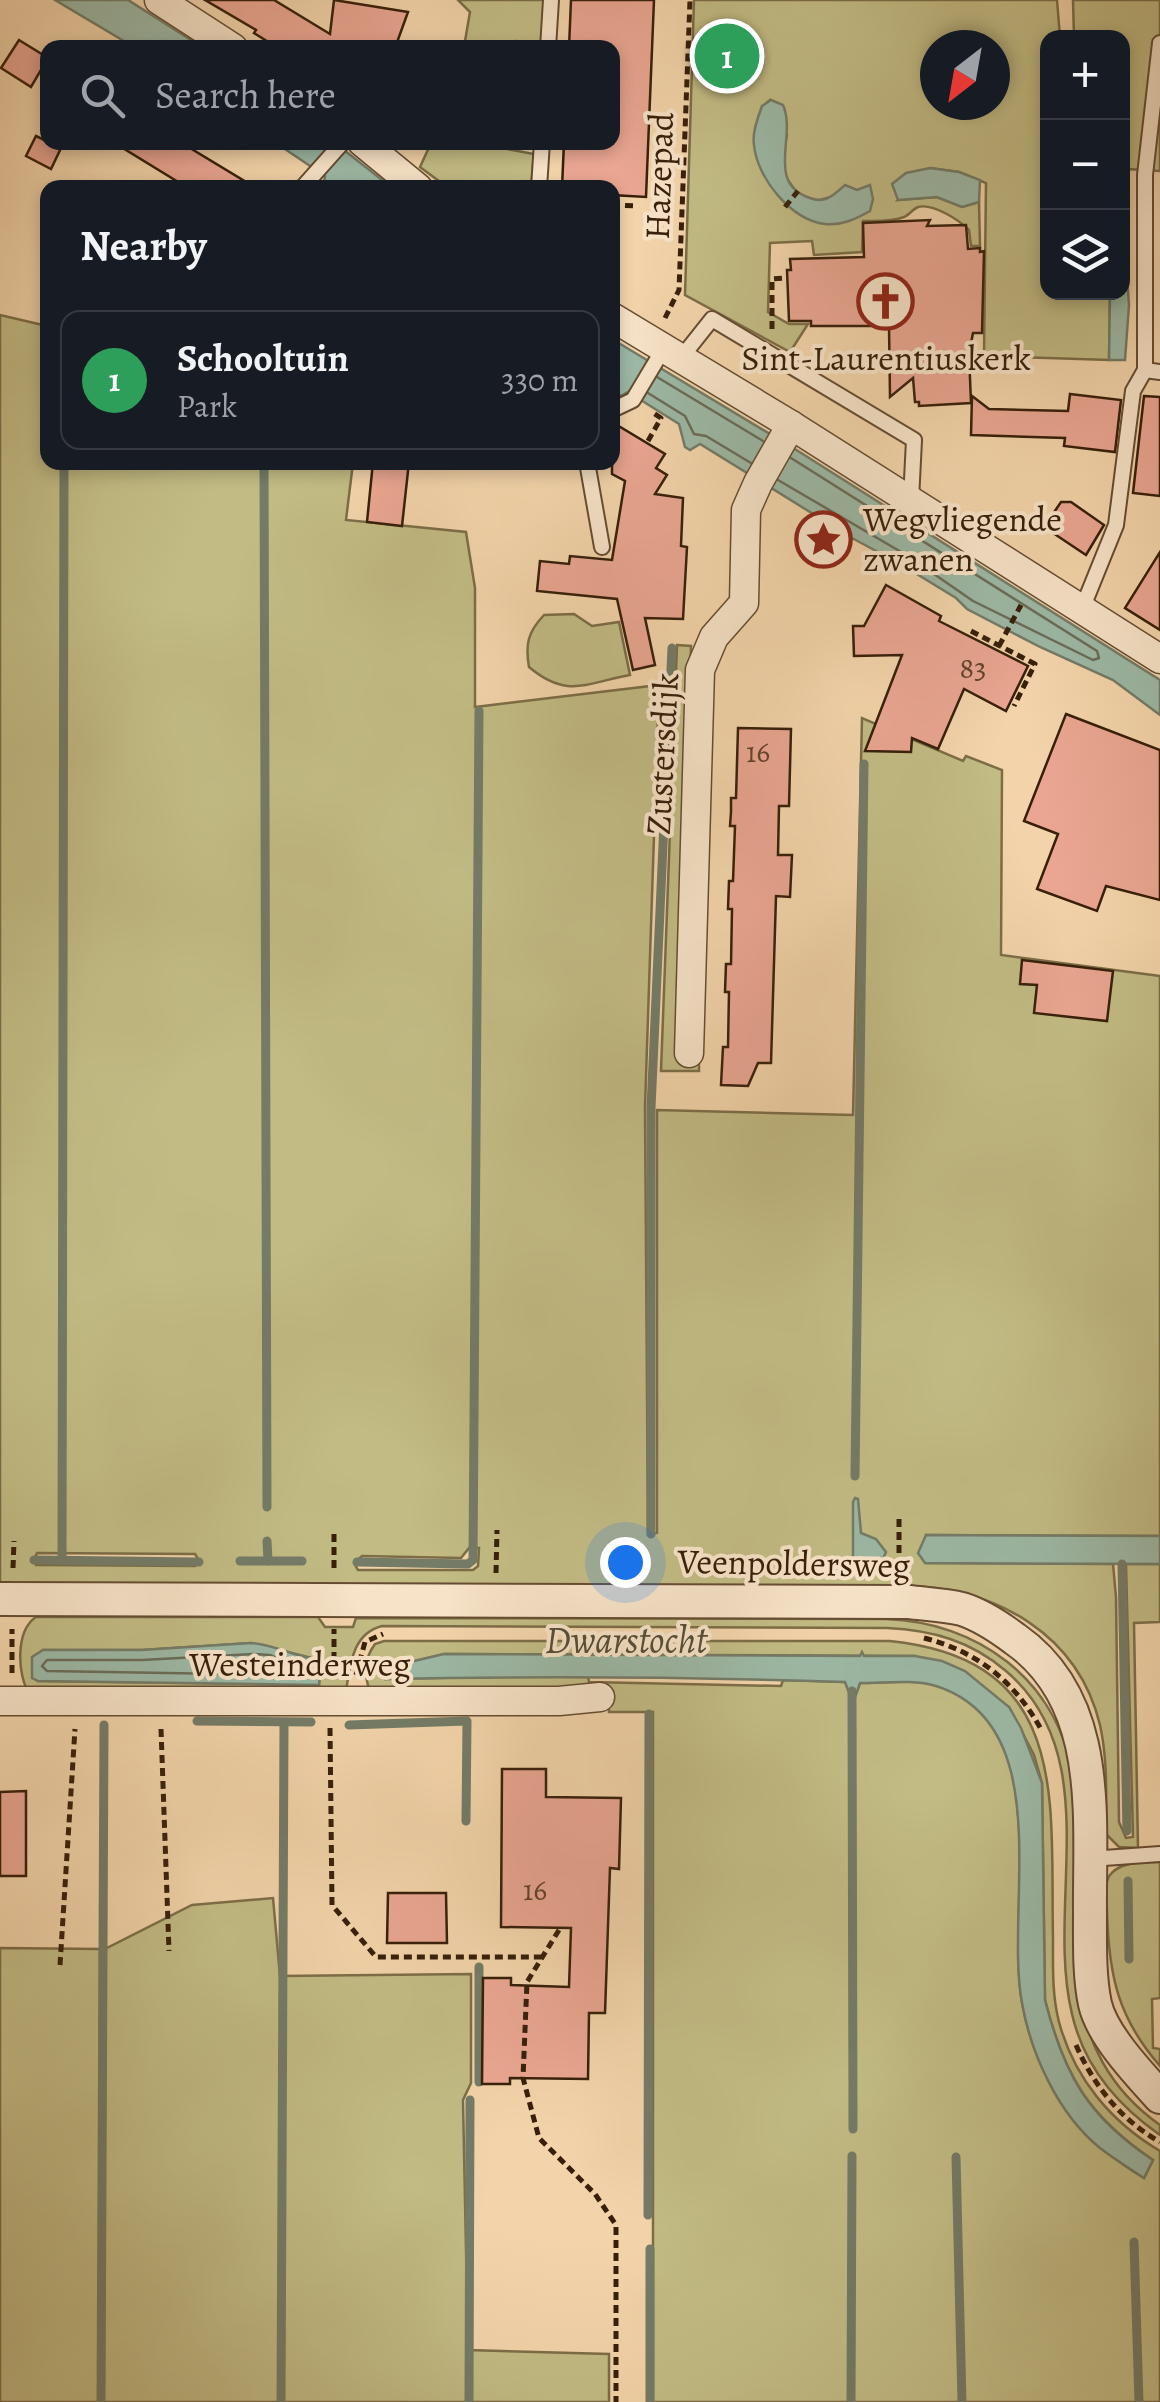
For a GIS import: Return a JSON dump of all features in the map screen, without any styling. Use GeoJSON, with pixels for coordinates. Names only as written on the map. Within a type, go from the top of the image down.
{"type":"FeatureCollection","features":[{"type":"Feature","properties":{"kind":"street"},"geometry":{"type":"LineString","coordinates":[[159,0],[220,40]]}},
{"type":"Feature","properties":{"kind":"street"},"geometry":{"type":"LineString","coordinates":[[372,150],[408,180]]}},
{"type":"Feature","properties":{"kind":"street"},"geometry":{"type":"LineString","coordinates":[[620,323],[667,355],[911,500],[1160,660]]}},
{"type":"Feature","properties":{"kind":"street","name":"Zustersdijk"},"geometry":{"type":"LineString","coordinates":[[689,1053],[700,670],[714,637],[744,603],[746,510],[789,429]]}},
{"type":"Feature","properties":{"kind":"street","name":"Veenpoldersweg"},"geometry":{"type":"LineString","coordinates":[[0,1599],[900,1602],[962,1610],[997,1626],[1032,1650],[1057,1682],[1085,1748],[1095,2006],[1126,2060],[1160,2097]]}},
{"type":"Feature","properties":{"kind":"street","name":"Westeinderweg"},"geometry":{"type":"LineString","coordinates":[[0,1701],[559,1702],[600,1697]]}},
{"type":"Feature","properties":{"kind":"lane"},"geometry":{"type":"LineString","coordinates":[[548,40],[551,0]]}},
{"type":"Feature","properties":{"kind":"lane"},"geometry":{"type":"LineString","coordinates":[[1082,608],[1116,525],[1133,392],[1152,371],[1145,175],[1160,43]]}},
{"type":"Feature","properties":{"kind":"lane"},"geometry":{"type":"LineString","coordinates":[[315,180],[338,150]]}},
{"type":"Feature","properties":{"kind":"lane"},"geometry":{"type":"LineString","coordinates":[[540,180],[541,150]]}},
{"type":"Feature","properties":{"kind":"lane"},"geometry":{"type":"LineString","coordinates":[[620,406],[634,400],[667,355],[712,319],[914,440],[911,500]]}},
{"type":"Feature","properties":{"kind":"lane"},"geometry":{"type":"LineString","coordinates":[[588,470],[602,547]]}},
{"type":"Feature","properties":{"kind":"lane"},"geometry":{"type":"LineString","coordinates":[[1089,1859],[1160,1854]]}},
{"type":"Feature","properties":{"kind":"path","name":"Hazepad"},"geometry":{"type":"LineString","coordinates":[[667,355],[660,328],[680,290],[690,0]]}},
{"type":"Feature","properties":{"kind":"path"},"geometry":{"type":"LineString","coordinates":[[785,207],[798,191]]}},
{"type":"Feature","properties":{"kind":"path"},"geometry":{"type":"LineString","coordinates":[[620,205],[637,206]]}},
{"type":"Feature","properties":{"kind":"path"},"geometry":{"type":"LineString","coordinates":[[765,350],[772,338],[772,279],[784,278]]}},
{"type":"Feature","properties":{"kind":"path"},"geometry":{"type":"LineString","coordinates":[[634,400],[662,418],[648,440]]}},
{"type":"Feature","properties":{"kind":"path"},"geometry":{"type":"LineString","coordinates":[[998,646],[1028,594]]}},
{"type":"Feature","properties":{"kind":"path"},"geometry":{"type":"LineString","coordinates":[[971,631],[1035,664],[1014,706]]}},
{"type":"Feature","properties":{"kind":"path"},"geometry":{"type":"LineString","coordinates":[[899,1520],[900,1602]]}},
{"type":"Feature","properties":{"kind":"path"},"geometry":{"type":"LineString","coordinates":[[334,1530],[334,1600],[344,1703]]}},
{"type":"Feature","properties":{"kind":"path"},"geometry":{"type":"LineString","coordinates":[[496,1601],[497,1530]]}},
{"type":"Feature","properties":{"kind":"path"},"geometry":{"type":"LineString","coordinates":[[389,1633],[366,1642],[328,1742],[332,1905],[376,1957],[543,1956]]}},
{"type":"Feature","properties":{"kind":"path","name":"Veenpoldersweg"},"geometry":{"type":"LineString","coordinates":[[918,1636],[970,1654],[993,1669],[1014,1688],[1044,1734]]}},
{"type":"Feature","properties":{"kind":"path"},"geometry":{"type":"LineString","coordinates":[[60,1965],[76,1701]]}},
{"type":"Feature","properties":{"kind":"path"},"geometry":{"type":"LineString","coordinates":[[160,1702],[169,1951]]}},
{"type":"Feature","properties":{"kind":"path"},"geometry":{"type":"LineString","coordinates":[[559,1930],[527,1982],[523,2078],[539,2138],[595,2194],[616,2224],[616,2402]]}},
{"type":"Feature","properties":{"kind":"path"},"geometry":{"type":"LineString","coordinates":[[1072,2036],[1093,2080],[1106,2097],[1125,2118],[1160,2142]]}},
{"type":"Feature","properties":{"kind":"shaded area"},"geometry":{"type":"Polygon","coordinates":[[[458,0],[545,0],[542,40],[465,40],[470,12],[458,0]]]}},
{"type":"Feature","properties":{"kind":"shaded area"},"geometry":{"type":"Polygon","coordinates":[[[694,0],[1057,0],[1059,30],[1040,30],[1040,300],[1110,300],[1109,360],[984,356],[986,183],[959,172],[930,168],[898,200],[937,197],[962,207],[979,202],[980,246],[971,246],[969,230],[959,222],[924,206],[899,219],[863,221],[862,252],[814,255],[812,241],[770,243],[768,312],[789,324],[808,324],[790,352],[685,295],[694,0]],[[770,100],[758,120],[760,149],[771,184],[795,210],[807,218],[857,190],[816,201],[797,193],[785,176],[783,152],[787,135],[770,100]]]}},
{"type":"Feature","properties":{"kind":"shaded area"},"geometry":{"type":"Polygon","coordinates":[[[1073,0],[1160,0],[1160,171],[1130,169],[1130,30],[1074,30],[1073,0]]]}},
{"type":"Feature","properties":{"kind":"shaded area"},"geometry":{"type":"Polygon","coordinates":[[[428,150],[512,150],[534,154],[532,180],[438,180],[420,167],[428,150]]]}},
{"type":"Feature","properties":{"kind":"shaded area"},"geometry":{"type":"Polygon","coordinates":[[[0,315],[40,324],[40,470],[352,470],[346,520],[466,532],[475,588],[475,707],[659,685],[645,1107],[648,1534],[657,1533],[657,1110],[853,1115],[862,718],[963,761],[966,756],[1002,770],[1001,955],[1160,976],[1160,1536],[926,1535],[926,1563],[1113,1564],[1119,1822],[1126,1838],[1133,1837],[1126,1564],[1160,1564],[1160,1622],[1134,1623],[1138,1848],[1119,1847],[1106,1834],[1100,1725],[1089,1693],[1073,1665],[1053,1642],[1029,1622],[1001,1607],[972,1596],[907,1586],[0,1584],[0,315]],[[469,1548],[461,1558],[362,1556],[354,1563],[358,1570],[473,1570],[478,1566],[479,1548],[469,1548]],[[37,1553],[34,1560],[36,1565],[195,1566],[200,1562],[195,1554],[37,1553]]]}},
{"type":"Feature","properties":{"kind":"shaded area"},"geometry":{"type":"Polygon","coordinates":[[[574,614],[592,626],[619,622],[630,675],[566,686],[529,667],[529,639],[544,615],[574,614]]]}},
{"type":"Feature","properties":{"kind":"shaded area"},"geometry":{"type":"Polygon","coordinates":[[[677,645],[691,646],[678,1057],[699,1059],[699,1071],[661,1071],[677,645]]]}},
{"type":"Feature","properties":{"kind":"shaded area"},"geometry":{"type":"Polygon","coordinates":[[[36,1617],[318,1617],[325,1627],[353,1627],[356,1618],[886,1619],[951,1631],[981,1644],[1030,1684],[1049,1709],[1063,1739],[1074,1789],[1077,1980],[1086,2023],[1113,2079],[1160,2125],[1160,2135],[1116,2098],[1094,2068],[1077,2033],[1066,1971],[1067,1833],[1064,1788],[1055,1745],[1037,1706],[1006,1671],[965,1645],[920,1631],[887,1628],[382,1626],[371,1630],[358,1645],[345,1697],[30,1695],[22,1677],[20,1654],[29,1624],[36,1617]],[[251,1643],[142,1650],[43,1650],[38,1681],[319,1685],[320,1660],[251,1643]]]}},
{"type":"Feature","properties":{"kind":"shaded area"},"geometry":{"type":"Polygon","coordinates":[[[890,1641],[949,1654],[992,1676],[1021,1707],[1039,1745],[1048,1789],[1054,1991],[1066,2042],[1097,2097],[1126,2126],[1160,2151],[1160,2402],[653,2402],[653,1712],[609,1712],[608,1686],[579,1686],[568,1694],[369,1689],[366,1666],[375,1644],[890,1641]],[[444,1654],[402,1664],[381,1663],[385,1679],[588,1675],[589,1682],[781,1686],[783,1680],[845,1682],[853,1701],[860,1683],[918,1682],[936,1685],[974,1706],[999,1738],[1013,1778],[1019,1823],[1018,1963],[1022,2002],[1037,2056],[1049,2081],[1080,2125],[1099,2145],[1144,2178],[1153,2160],[1095,2110],[1070,2072],[1052,2027],[1045,2000],[1042,1783],[1034,1755],[1009,1707],[915,1656],[444,1654]]]}},
{"type":"Feature","properties":{"kind":"shaded area"},"geometry":{"type":"Polygon","coordinates":[[[1138,1862],[1160,1862],[1160,1998],[1152,1999],[1153,2048],[1160,2049],[1160,2066],[1125,2013],[1110,1957],[1107,1883],[1116,1869],[1138,1862]]]}},
{"type":"Feature","properties":{"kind":"shaded area"},"geometry":{"type":"Polygon","coordinates":[[[273,1898],[280,1976],[471,1974],[471,2083],[463,2100],[468,2350],[609,2354],[609,2402],[103,2402],[105,1949],[192,1905],[273,1898]]]}},
{"type":"Feature","properties":{"kind":"shaded area"},"geometry":{"type":"Polygon","coordinates":[[[0,1948],[100,1949],[99,2402],[0,2402],[0,1948]]]}},
{"type":"Feature","properties":{"kind":"water"},"geometry":{"type":"Polygon","coordinates":[[[55,0],[128,0],[191,40],[122,40],[55,0]]]}},
{"type":"Feature","properties":{"kind":"water"},"geometry":{"type":"Polygon","coordinates":[[[771,100],[783,105],[785,170],[796,191],[820,200],[845,185],[857,190],[870,185],[870,211],[848,221],[825,224],[800,215],[778,195],[762,171],[754,140],[762,106],[771,100]]]}},
{"type":"Feature","properties":{"kind":"water"},"geometry":{"type":"Polygon","coordinates":[[[286,150],[344,150],[382,180],[324,180],[325,176],[286,150]]]}},
{"type":"Feature","properties":{"kind":"water"},"geometry":{"type":"Polygon","coordinates":[[[930,168],[980,180],[979,202],[962,207],[937,197],[898,200],[892,184],[906,173],[930,168]]]}},
{"type":"Feature","properties":{"kind":"water"},"geometry":{"type":"Polygon","coordinates":[[[1110,300],[1129,300],[1125,360],[1109,360],[1110,300]]]}},
{"type":"Feature","properties":{"kind":"water"},"geometry":{"type":"Polygon","coordinates":[[[620,344],[798,451],[1160,680],[1160,715],[1113,680],[967,609],[956,598],[700,444],[690,450],[685,447],[679,424],[628,392],[621,396],[620,344]]]}},
{"type":"Feature","properties":{"kind":"water"},"geometry":{"type":"Polygon","coordinates":[[[855,1498],[861,1533],[876,1539],[886,1552],[880,1566],[865,1567],[863,1572],[853,1562],[855,1498]]]}},
{"type":"Feature","properties":{"kind":"water"},"geometry":{"type":"Polygon","coordinates":[[[926,1535],[1160,1536],[1160,1564],[925,1563],[918,1553],[926,1535]]]}},
{"type":"Feature","properties":{"kind":"water"},"geometry":{"type":"Polygon","coordinates":[[[251,1643],[321,1660],[319,1685],[32,1678],[32,1657],[43,1650],[142,1650],[251,1643]]]}},
{"type":"Feature","properties":{"kind":"water"},"geometry":{"type":"Polygon","coordinates":[[[862,1652],[864,1656],[915,1656],[965,1671],[1009,1707],[1021,1728],[1042,1783],[1045,2000],[1052,2027],[1070,2072],[1095,2110],[1153,2160],[1144,2178],[1100,2148],[1071,2118],[1049,2082],[1032,2042],[1018,1964],[1018,1824],[1013,1778],[999,1739],[974,1707],[936,1686],[919,1683],[860,1683],[853,1703],[845,1682],[385,1679],[380,1663],[402,1664],[444,1654],[860,1656],[862,1652]]]}},
{"type":"Feature","properties":{"kind":"building"},"geometry":{"type":"Polygon","coordinates":[[[205,0],[274,0],[330,34],[334,0],[408,12],[398,40],[265,40],[254,33],[256,30],[205,0]]]}},
{"type":"Feature","properties":{"kind":"building"},"geometry":{"type":"Polygon","coordinates":[[[571,0],[654,0],[646,197],[620,195],[620,180],[562,180],[564,150],[620,150],[620,40],[569,40],[571,0]]]}},
{"type":"Feature","properties":{"kind":"building"},"geometry":{"type":"Polygon","coordinates":[[[19,40],[40,53],[40,72],[31,87],[1,68],[19,40]]]}},
{"type":"Feature","properties":{"kind":"building"},"geometry":{"type":"Polygon","coordinates":[[[36,136],[40,138],[40,150],[60,150],[51,169],[26,156],[36,136]]]}},
{"type":"Feature","properties":{"kind":"building"},"geometry":{"type":"Polygon","coordinates":[[[126,150],[193,150],[243,180],[175,180],[126,150]]]}},
{"type":"Feature","properties":{"kind":"building","name":"Sint-Laurentiuskerk"},"geometry":{"type":"Polygon","coordinates":[[[930,220],[927,226],[966,225],[968,249],[984,251],[982,333],[973,333],[969,354],[971,403],[919,406],[915,402],[913,378],[890,397],[889,326],[811,326],[811,321],[789,321],[790,259],[864,257],[863,223],[930,220]]]}},
{"type":"Feature","properties":{"kind":"building"},"geometry":{"type":"Polygon","coordinates":[[[1070,394],[1121,400],[1115,452],[1064,446],[1065,438],[971,435],[972,396],[989,409],[1068,411],[1070,394]]]}},
{"type":"Feature","properties":{"kind":"building"},"geometry":{"type":"Polygon","coordinates":[[[1144,396],[1160,397],[1160,496],[1133,493],[1144,396]]]}},
{"type":"Feature","properties":{"kind":"building"},"geometry":{"type":"Polygon","coordinates":[[[620,427],[665,454],[656,468],[667,475],[655,494],[683,498],[681,546],[687,547],[683,619],[645,618],[655,665],[633,670],[617,599],[537,591],[540,561],[569,564],[570,556],[612,560],[625,481],[612,474],[612,470],[620,470],[620,427]]]}},
{"type":"Feature","properties":{"kind":"building"},"geometry":{"type":"Polygon","coordinates":[[[372,470],[408,470],[402,526],[367,522],[372,470]]]}},
{"type":"Feature","properties":{"kind":"building"},"geometry":{"type":"Polygon","coordinates":[[[1061,502],[1071,502],[1104,525],[1086,555],[1044,527],[1061,502]]]}},
{"type":"Feature","properties":{"kind":"building"},"geometry":{"type":"Polygon","coordinates":[[[1160,552],[1160,630],[1125,608],[1160,552]]]}},
{"type":"Feature","properties":{"kind":"building"},"geometry":{"type":"Polygon","coordinates":[[[886,585],[941,616],[939,621],[1028,666],[1006,711],[964,689],[938,749],[912,738],[911,752],[865,751],[902,655],[854,656],[853,626],[864,626],[886,585]]]}},
{"type":"Feature","properties":{"kind":"building"},"geometry":{"type":"Polygon","coordinates":[[[1066,714],[1160,750],[1160,900],[1106,886],[1097,911],[1037,889],[1058,834],[1024,821],[1066,714]]]}},
{"type":"Feature","properties":{"kind":"building"},"geometry":{"type":"Polygon","coordinates":[[[738,728],[791,729],[789,806],[779,806],[778,855],[792,855],[790,897],[776,896],[771,1063],[758,1063],[748,1086],[721,1085],[723,1047],[728,1047],[729,992],[725,992],[726,964],[731,964],[732,909],[728,909],[735,826],[730,826],[731,798],[736,798],[738,728]]]}},
{"type":"Feature","properties":{"kind":"building"},"geometry":{"type":"Polygon","coordinates":[[[1022,960],[1113,971],[1107,1021],[1034,1013],[1037,985],[1020,984],[1022,960]]]}},
{"type":"Feature","properties":{"kind":"building"},"geometry":{"type":"Polygon","coordinates":[[[502,1769],[546,1769],[546,1797],[621,1798],[619,1869],[610,1868],[605,2013],[589,2013],[588,2079],[510,2078],[510,2084],[482,2084],[483,1978],[511,1978],[511,1985],[569,1987],[571,1928],[501,1927],[502,1769]]]}},
{"type":"Feature","properties":{"kind":"building"},"geometry":{"type":"Polygon","coordinates":[[[26,1791],[26,1876],[0,1876],[0,1792],[26,1791]]]}},
{"type":"Feature","properties":{"kind":"building"},"geometry":{"type":"Polygon","coordinates":[[[388,1893],[446,1893],[447,1943],[387,1943],[388,1893]]]}},
{"type":"Feature","properties":{"kind":"waterway"},"geometry":{"type":"LineString","coordinates":[[62,1560],[64,470]]}},
{"type":"Feature","properties":{"kind":"waterway"},"geometry":{"type":"LineString","coordinates":[[264,470],[267,1507]]}},
{"type":"Feature","properties":{"kind":"waterway"},"geometry":{"type":"LineString","coordinates":[[651,1534],[651,1108],[672,648]]}},
{"type":"Feature","properties":{"kind":"waterway"},"geometry":{"type":"LineString","coordinates":[[357,1562],[468,1564],[473,1560],[479,711]]}},
{"type":"Feature","properties":{"kind":"waterway"},"geometry":{"type":"LineString","coordinates":[[855,1476],[864,764]]}},
{"type":"Feature","properties":{"kind":"waterway"},"geometry":{"type":"LineString","coordinates":[[267,1541],[268,1561]]}},
{"type":"Feature","properties":{"kind":"waterway"},"geometry":{"type":"LineString","coordinates":[[34,1560],[199,1562]]}},
{"type":"Feature","properties":{"kind":"waterway"},"geometry":{"type":"LineString","coordinates":[[240,1561],[302,1561]]}},
{"type":"Feature","properties":{"kind":"waterway"},"geometry":{"type":"LineString","coordinates":[[1122,1564],[1127,1831]]}},
{"type":"Feature","properties":{"kind":"waterway"},"geometry":{"type":"LineString","coordinates":[[852,1691],[853,2129]]}},
{"type":"Feature","properties":{"kind":"waterway"},"geometry":{"type":"LineString","coordinates":[[648,2215],[649,1714]]}},
{"type":"Feature","properties":{"kind":"waterway"},"geometry":{"type":"LineString","coordinates":[[197,1721],[311,1722]]}},
{"type":"Feature","properties":{"kind":"waterway"},"geometry":{"type":"LineString","coordinates":[[349,1725],[467,1721],[466,1821]]}},
{"type":"Feature","properties":{"kind":"waterway"},"geometry":{"type":"LineString","coordinates":[[281,2402],[284,1723]]}},
{"type":"Feature","properties":{"kind":"waterway"},"geometry":{"type":"LineString","coordinates":[[101,2402],[104,1725]]}},
{"type":"Feature","properties":{"kind":"waterway"},"geometry":{"type":"LineString","coordinates":[[1128,1881],[1129,1959]]}},
{"type":"Feature","properties":{"kind":"waterway"},"geometry":{"type":"LineString","coordinates":[[479,1967],[479,2082]]}},
{"type":"Feature","properties":{"kind":"waterway"},"geometry":{"type":"LineString","coordinates":[[469,2402],[470,2100]]}},
{"type":"Feature","properties":{"kind":"waterway"},"geometry":{"type":"LineString","coordinates":[[851,2402],[852,2156]]}},
{"type":"Feature","properties":{"kind":"waterway"},"geometry":{"type":"LineString","coordinates":[[956,2157],[962,2402]]}},
{"type":"Feature","properties":{"kind":"waterway"},"geometry":{"type":"LineString","coordinates":[[1134,2242],[1139,2402]]}},
{"type":"Feature","properties":{"kind":"waterway"},"geometry":{"type":"LineString","coordinates":[[650,2249],[650,2402]]}},
{"type":"Feature","properties":{"kind":"place","name":"Schooltuin"},"geometry":{"type":"Point","coordinates":[727,56]}},
{"type":"Feature","properties":{"kind":"place","name":"Sint-Laurentiuskerk"},"geometry":{"type":"Point","coordinates":[886,302]}},
{"type":"Feature","properties":{"kind":"place","name":"Wegvliegende zwanen"},"geometry":{"type":"Point","coordinates":[824,539]}},
{"type":"Feature","properties":{"kind":"water label","name":"Dwarstocht"},"geometry":{"type":"Point","coordinates":[626,1640]}}]}
